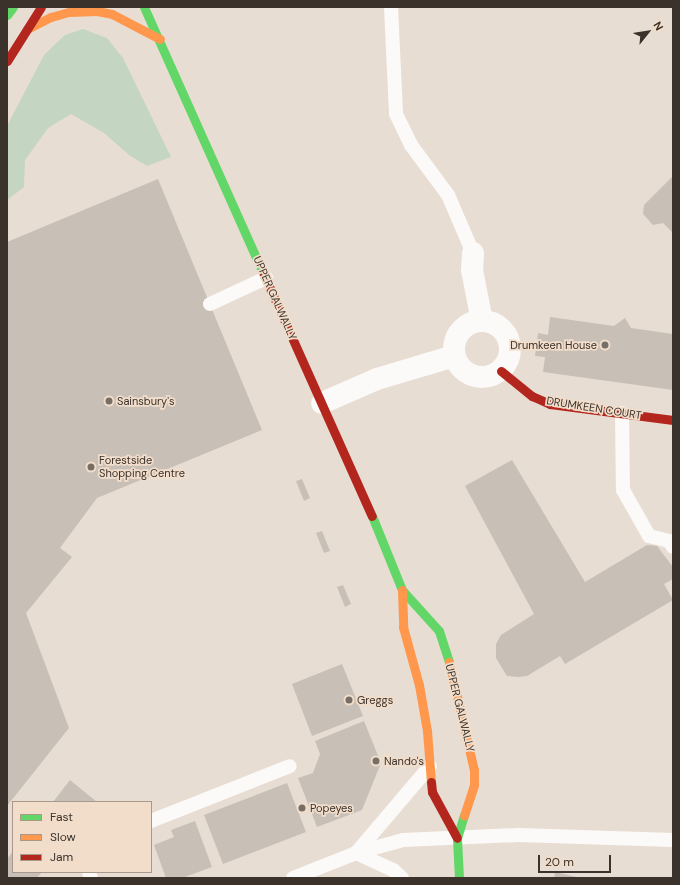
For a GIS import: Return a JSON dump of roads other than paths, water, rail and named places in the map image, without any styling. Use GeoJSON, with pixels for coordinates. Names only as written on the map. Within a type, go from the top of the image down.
{"type":"FeatureCollection","features":[{"type":"Feature","properties":{"kind":"street"},"geometry":{"type":"LineString","coordinates":[[7,15],[13,7]]}},
{"type":"Feature","properties":{"kind":"street"},"geometry":{"type":"LineString","coordinates":[[7,60],[41,7]]}},
{"type":"Feature","properties":{"kind":"street","name":"UPPER GALWALLY"},"geometry":{"type":"LineString","coordinates":[[144,7],[160,39],[375,522],[402,590],[439,632],[458,694],[474,770],[474,786],[457,838],[459,878]]}},
{"type":"Feature","properties":{"kind":"street"},"geometry":{"type":"LineString","coordinates":[[150,7],[150,19]]}},
{"type":"Feature","properties":{"kind":"street"},"geometry":{"type":"LineString","coordinates":[[27,29],[51,17],[69,12],[97,11],[112,14],[160,39]]}},
{"type":"Feature","properties":{"kind":"street"},"geometry":{"type":"LineString","coordinates":[[473,253],[472,270],[482,321]]}},
{"type":"Feature","properties":{"kind":"street"},"geometry":{"type":"LineString","coordinates":[[482,321],[498,326],[508,340],[509,356],[501,371],[483,378],[464,372],[454,356],[453,347],[460,331],[474,322],[482,321]]}},
{"type":"Feature","properties":{"kind":"street"},"geometry":{"type":"LineString","coordinates":[[322,403],[370,381],[454,356]]}},
{"type":"Feature","properties":{"kind":"street","name":"DRUMKEEN COURT"},"geometry":{"type":"LineString","coordinates":[[501,371],[532,396],[550,404],[673,420]]}},
{"type":"Feature","properties":{"kind":"street","name":"UPPER GALWALLY"},"geometry":{"type":"LineString","coordinates":[[402,590],[403,627],[419,685],[432,792],[457,838]]}},
{"type":"Feature","properties":{"kind":"lane"},"geometry":{"type":"LineString","coordinates":[[390,7],[396,114],[411,145],[448,195],[473,253]]}},
{"type":"Feature","properties":{"kind":"lane"},"geometry":{"type":"LineString","coordinates":[[210,304],[266,278]]}},
{"type":"Feature","properties":{"kind":"lane"},"geometry":{"type":"LineString","coordinates":[[622,413],[623,490],[649,536],[669,540],[673,547]]}},
{"type":"Feature","properties":{"kind":"lane"},"geometry":{"type":"LineString","coordinates":[[152,821],[290,766]]}},
{"type":"Feature","properties":{"kind":"lane"},"geometry":{"type":"LineString","coordinates":[[356,853],[430,766]]}},
{"type":"Feature","properties":{"kind":"lane"},"geometry":{"type":"LineString","coordinates":[[293,878],[356,853],[403,840],[536,835],[673,840]]}},
{"type":"Feature","properties":{"kind":"lane"},"geometry":{"type":"LineString","coordinates":[[356,853],[393,870],[402,878]]}},
{"type":"Feature","properties":{"kind":"place","name":"Drumkeen House"},"geometry":{"type":"Point","coordinates":[605,345]}},
{"type":"Feature","properties":{"kind":"place","name":"Sainsbury's"},"geometry":{"type":"Point","coordinates":[109,401]}},
{"type":"Feature","properties":{"kind":"place","name":"Forestside Shopping Centre"},"geometry":{"type":"Point","coordinates":[91,467]}},
{"type":"Feature","properties":{"kind":"place","name":"Greggs"},"geometry":{"type":"Point","coordinates":[349,700]}},
{"type":"Feature","properties":{"kind":"place","name":"Nando's"},"geometry":{"type":"Point","coordinates":[376,761]}},
{"type":"Feature","properties":{"kind":"place","name":"Popeyes"},"geometry":{"type":"Point","coordinates":[302,808]}}]}
